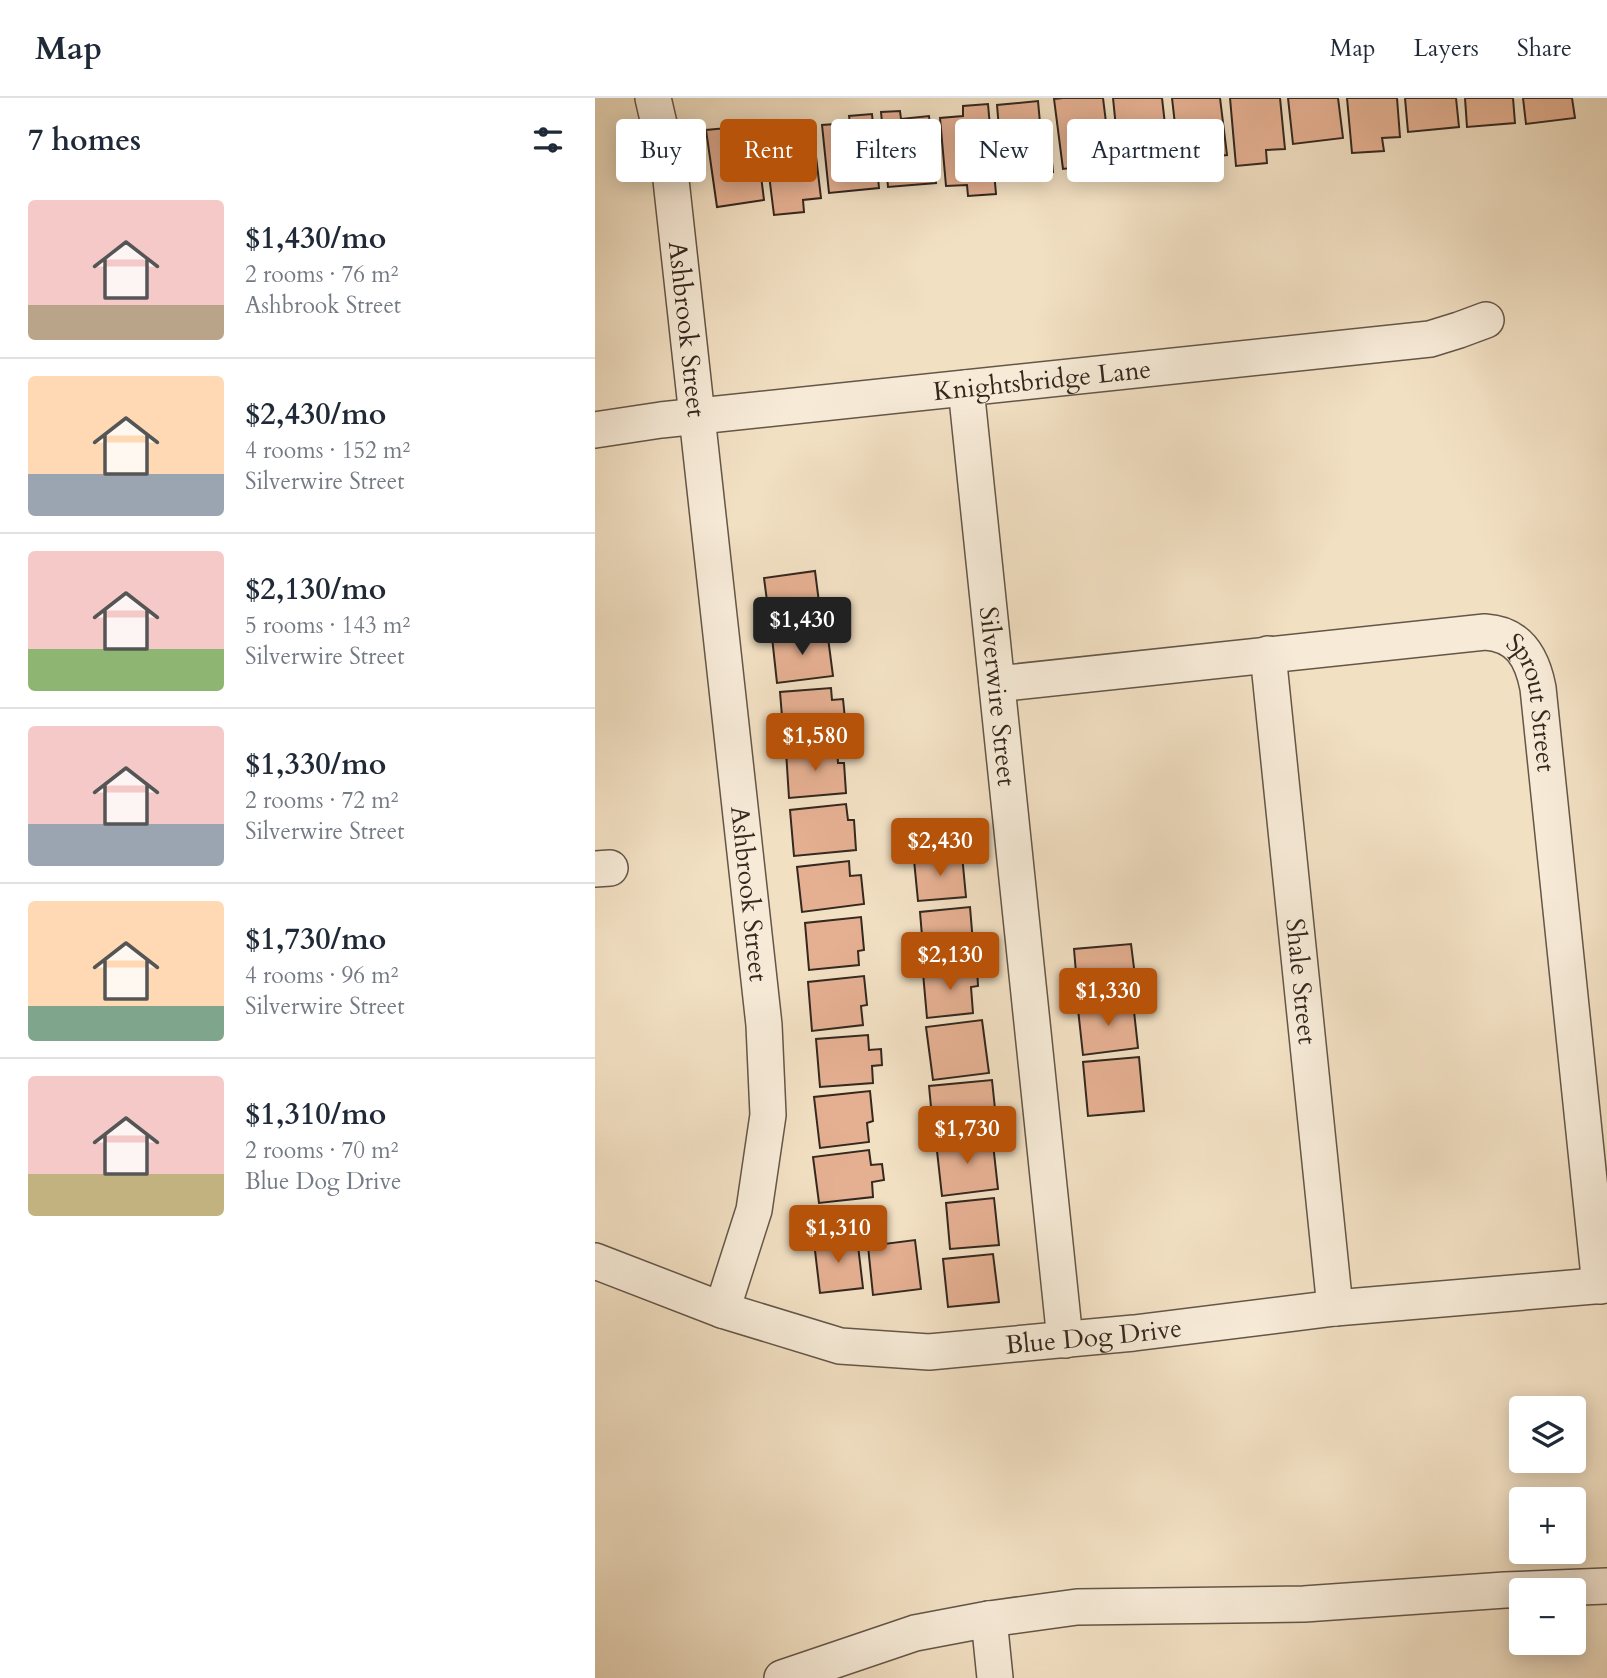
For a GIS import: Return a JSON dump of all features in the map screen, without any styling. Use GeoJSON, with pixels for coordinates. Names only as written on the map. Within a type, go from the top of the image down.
{"type":"FeatureCollection","features":[{"type":"Feature","properties":{"kind":"street","name":"Ashbrook Street"},"geometry":{"type":"LineString","coordinates":[[653,98],[670,171],[764,1025],[768,1115],[754,1210],[722,1310]]}},
{"type":"Feature","properties":{"kind":"street","name":"Knightsbridge Lane"},"geometry":{"type":"LineString","coordinates":[[595,430],[696,416],[1430,339],[1486,320]]}},
{"type":"Feature","properties":{"kind":"street","name":"Silverwire Street"},"geometry":{"type":"LineString","coordinates":[[966,388],[1065,1340]]}},
{"type":"Feature","properties":{"kind":"street","name":"Sprout Street"},"geometry":{"type":"LineString","coordinates":[[997,684],[1485,632],[1511,639],[1524,651],[1532,663],[1538,688],[1603,1285]]}},
{"type":"Feature","properties":{"kind":"street","name":"Shale Street"},"geometry":{"type":"LineString","coordinates":[[1268,654],[1335,1308]]}},
{"type":"Feature","properties":{"kind":"street","name":"Blue Dog Drive"},"geometry":{"type":"LineString","coordinates":[[595,1261],[722,1310],[840,1346],[929,1352],[1134,1334],[1335,1308],[1603,1285]]}},
{"type":"Feature","properties":{"kind":"street"},"geometry":{"type":"LineString","coordinates":[[782,1678],[915,1633],[1077,1607],[1304,1604],[1607,1586]]}},
{"type":"Feature","properties":{"kind":"street"},"geometry":{"type":"LineString","coordinates":[[989,1619],[995,1678]]}},
{"type":"Feature","properties":{"kind":"building"},"geometry":{"type":"Polygon","coordinates":[[[1103,98],[1106,119],[1067,119],[1067,168],[1063,169],[1054,99],[1103,98]]]}},
{"type":"Feature","properties":{"kind":"building"},"geometry":{"type":"Polygon","coordinates":[[[1113,98],[1162,98],[1164,119],[1115,119],[1113,98]]]}},
{"type":"Feature","properties":{"kind":"building"},"geometry":{"type":"Polygon","coordinates":[[[1172,98],[1220,98],[1223,119],[1174,119],[1172,98]]]}},
{"type":"Feature","properties":{"kind":"building"},"geometry":{"type":"Polygon","coordinates":[[[1230,98],[1280,98],[1285,149],[1266,150],[1267,163],[1236,166],[1230,98]]]}},
{"type":"Feature","properties":{"kind":"building"},"geometry":{"type":"Polygon","coordinates":[[[1288,98],[1338,98],[1343,138],[1293,144],[1288,98]]]}},
{"type":"Feature","properties":{"kind":"building"},"geometry":{"type":"Polygon","coordinates":[[[1347,98],[1397,98],[1400,137],[1382,138],[1384,151],[1352,153],[1347,98]]]}},
{"type":"Feature","properties":{"kind":"building"},"geometry":{"type":"Polygon","coordinates":[[[1405,98],[1456,98],[1459,127],[1408,132],[1405,98]]]}},
{"type":"Feature","properties":{"kind":"building"},"geometry":{"type":"Polygon","coordinates":[[[1465,98],[1513,98],[1515,123],[1467,127],[1465,98]]]}},
{"type":"Feature","properties":{"kind":"building"},"geometry":{"type":"Polygon","coordinates":[[[1523,98],[1572,98],[1575,118],[1526,124],[1523,98]]]}},
{"type":"Feature","properties":{"kind":"building"},"geometry":{"type":"Polygon","coordinates":[[[1038,101],[1040,119],[998,119],[997,105],[1038,101]]]}},
{"type":"Feature","properties":{"kind":"building"},"geometry":{"type":"Polygon","coordinates":[[[988,104],[989,119],[955,119],[955,182],[995,182],[996,194],[968,196],[967,185],[946,186],[940,118],[963,116],[963,106],[988,104]]]}},
{"type":"Feature","properties":{"kind":"building"},"geometry":{"type":"Polygon","coordinates":[[[900,111],[901,119],[882,119],[881,112],[900,111]]]}},
{"type":"Feature","properties":{"kind":"building"},"geometry":{"type":"Polygon","coordinates":[[[872,114],[872,119],[849,119],[849,116],[872,114]]]}},
{"type":"Feature","properties":{"kind":"building"},"geometry":{"type":"Polygon","coordinates":[[[929,116],[929,119],[901,119],[929,116]]]}},
{"type":"Feature","properties":{"kind":"building"},"geometry":{"type":"Polygon","coordinates":[[[831,124],[831,182],[878,182],[879,188],[829,193],[822,125],[831,124]]]}},
{"type":"Feature","properties":{"kind":"building"},"geometry":{"type":"Polygon","coordinates":[[[720,129],[720,182],[762,182],[764,200],[717,207],[706,130],[720,129]]]}},
{"type":"Feature","properties":{"kind":"building"},"geometry":{"type":"Polygon","coordinates":[[[1224,131],[1227,155],[1224,155],[1224,131]]]}},
{"type":"Feature","properties":{"kind":"building"},"geometry":{"type":"Polygon","coordinates":[[[817,164],[821,198],[803,200],[804,212],[774,215],[770,182],[817,182],[817,164]]]}},
{"type":"Feature","properties":{"kind":"building"},"geometry":{"type":"Polygon","coordinates":[[[888,182],[936,183],[888,187],[888,182]]]}},
{"type":"Feature","properties":{"kind":"building"},"geometry":{"type":"Polygon","coordinates":[[[815,571],[821,618],[770,624],[764,578],[815,571]]]}},
{"type":"Feature","properties":{"kind":"building"},"geometry":{"type":"Polygon","coordinates":[[[827,630],[833,676],[777,683],[772,637],[827,630]]]}},
{"type":"Feature","properties":{"kind":"building"},"geometry":{"type":"Polygon","coordinates":[[[831,688],[832,700],[843,699],[845,719],[834,720],[836,736],[784,741],[780,692],[831,688]]]}},
{"type":"Feature","properties":{"kind":"building"},"geometry":{"type":"Polygon","coordinates":[[[837,748],[838,763],[844,763],[846,793],[789,798],[786,751],[837,748]]]}},
{"type":"Feature","properties":{"kind":"building"},"geometry":{"type":"Polygon","coordinates":[[[846,804],[848,820],[854,820],[856,850],[794,856],[790,810],[846,804]]]}},
{"type":"Feature","properties":{"kind":"building"},"geometry":{"type":"Polygon","coordinates":[[[962,855],[966,897],[918,901],[914,860],[962,855]]]}},
{"type":"Feature","properties":{"kind":"building"},"geometry":{"type":"Polygon","coordinates":[[[849,861],[850,876],[861,875],[864,904],[802,912],[797,867],[849,861]]]}},
{"type":"Feature","properties":{"kind":"building"},"geometry":{"type":"Polygon","coordinates":[[[970,907],[974,955],[924,960],[920,912],[970,907]]]}},
{"type":"Feature","properties":{"kind":"building"},"geometry":{"type":"Polygon","coordinates":[[[861,917],[864,950],[858,951],[859,965],[809,970],[805,923],[861,917]]]}},
{"type":"Feature","properties":{"kind":"building"},"geometry":{"type":"Polygon","coordinates":[[[1131,944],[1135,976],[1128,976],[1129,992],[1078,997],[1074,949],[1131,944]]]}},
{"type":"Feature","properties":{"kind":"building"},"geometry":{"type":"Polygon","coordinates":[[[977,968],[978,986],[971,987],[973,1013],[927,1018],[923,973],[977,968]]]}},
{"type":"Feature","properties":{"kind":"building"},"geometry":{"type":"Polygon","coordinates":[[[864,976],[867,1005],[861,1006],[863,1025],[812,1031],[808,982],[864,976]]]}},
{"type":"Feature","properties":{"kind":"building"},"geometry":{"type":"Polygon","coordinates":[[[1133,1002],[1138,1048],[1083,1055],[1078,1009],[1133,1002]]]}},
{"type":"Feature","properties":{"kind":"building"},"geometry":{"type":"Polygon","coordinates":[[[982,1020],[989,1073],[933,1080],[926,1027],[982,1020]]]}},
{"type":"Feature","properties":{"kind":"building"},"geometry":{"type":"Polygon","coordinates":[[[868,1035],[869,1050],[881,1049],[882,1065],[872,1066],[873,1083],[820,1087],[816,1039],[868,1035]]]}},
{"type":"Feature","properties":{"kind":"building"},"geometry":{"type":"Polygon","coordinates":[[[1139,1057],[1144,1111],[1088,1116],[1083,1062],[1139,1057]]]}},
{"type":"Feature","properties":{"kind":"building"},"geometry":{"type":"Polygon","coordinates":[[[992,1080],[995,1109],[986,1110],[988,1132],[934,1138],[929,1086],[992,1080]]]}},
{"type":"Feature","properties":{"kind":"building"},"geometry":{"type":"Polygon","coordinates":[[[870,1091],[873,1121],[867,1123],[869,1142],[820,1148],[814,1097],[870,1091]]]}},
{"type":"Feature","properties":{"kind":"building"},"geometry":{"type":"Polygon","coordinates":[[[992,1135],[998,1189],[942,1196],[936,1142],[992,1135]]]}},
{"type":"Feature","properties":{"kind":"building"},"geometry":{"type":"Polygon","coordinates":[[[869,1150],[871,1165],[882,1164],[884,1180],[872,1182],[873,1197],[819,1203],[813,1157],[869,1150]]]}},
{"type":"Feature","properties":{"kind":"building"},"geometry":{"type":"Polygon","coordinates":[[[994,1198],[999,1245],[950,1249],[946,1203],[994,1198]]]}},
{"type":"Feature","properties":{"kind":"building"},"geometry":{"type":"Polygon","coordinates":[[[857,1237],[863,1288],[820,1293],[814,1242],[857,1237]]]}},
{"type":"Feature","properties":{"kind":"building"},"geometry":{"type":"Polygon","coordinates":[[[915,1240],[921,1289],[873,1295],[868,1246],[915,1240]]]}},
{"type":"Feature","properties":{"kind":"building"},"geometry":{"type":"Polygon","coordinates":[[[993,1254],[999,1302],[948,1307],[943,1259],[993,1254]]]}}]}
